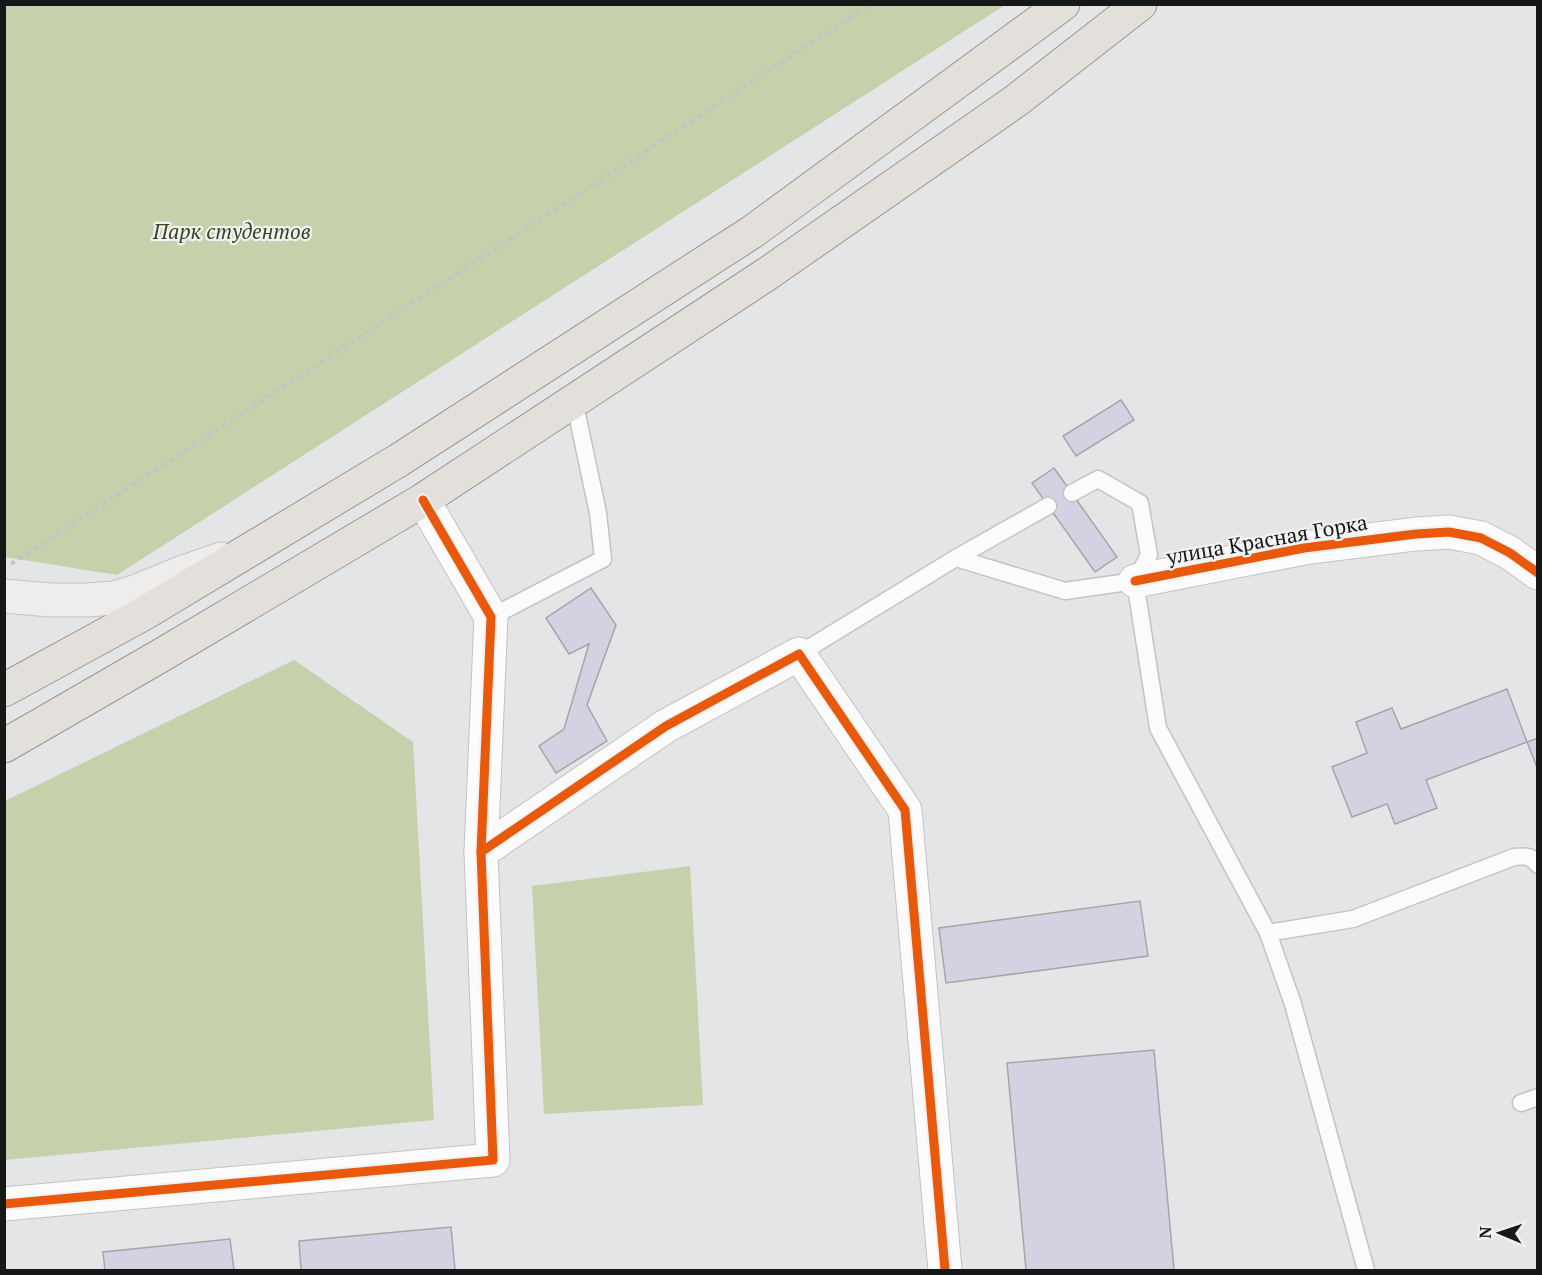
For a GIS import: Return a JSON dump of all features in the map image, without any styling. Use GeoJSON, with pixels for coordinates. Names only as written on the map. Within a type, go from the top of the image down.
{"type":"FeatureCollection","features":[{"type":"Feature","properties":{"kind":"main road"},"geometry":{"type":"LineString","coordinates":[[4,690],[143,614],[399,460],[752,232],[1063,4]]}},
{"type":"Feature","properties":{"kind":"main road"},"geometry":{"type":"LineString","coordinates":[[4,746],[423,500],[767,274],[1007,106],[1140,4]]}},
{"type":"Feature","properties":{"kind":"street"},"geometry":{"type":"LineString","coordinates":[[4,1204],[493,1160],[481,852],[491,617],[423,500]]}},
{"type":"Feature","properties":{"kind":"street","name":"улица Красная Горка"},"geometry":{"type":"LineString","coordinates":[[1135,581],[1304,548],[1449,532],[1481,538],[1510,553],[1538,573]]}},
{"type":"Feature","properties":{"kind":"street"},"geometry":{"type":"LineString","coordinates":[[4,597],[59,600],[114,598],[254,548]]}},
{"type":"Feature","properties":{"kind":"street"},"geometry":{"type":"LineString","coordinates":[[481,852],[666,726],[799,654],[905,810],[945,1270]]}},
{"type":"Feature","properties":{"kind":"lane"},"geometry":{"type":"LineString","coordinates":[[491,617],[603,559],[598,513],[574,400]]}},
{"type":"Feature","properties":{"kind":"lane"},"geometry":{"type":"LineString","coordinates":[[1072,493],[1098,478],[1140,503],[1149,555],[1135,581],[1158,728],[1268,933],[1293,1004],[1366,1270]]}},
{"type":"Feature","properties":{"kind":"lane"},"geometry":{"type":"LineString","coordinates":[[799,654],[956,558],[1048,506]]}},
{"type":"Feature","properties":{"kind":"lane"},"geometry":{"type":"LineString","coordinates":[[956,558],[1065,591],[1135,581]]}},
{"type":"Feature","properties":{"kind":"lane"},"geometry":{"type":"LineString","coordinates":[[1268,933],[1353,919],[1514,857],[1525,856],[1535,860],[1538,865]]}},
{"type":"Feature","properties":{"kind":"lane"},"geometry":{"type":"LineString","coordinates":[[1521,1103],[1538,1097]]}},
{"type":"Feature","properties":{"kind":"path"},"geometry":{"type":"LineString","coordinates":[[11,564],[872,4]]}},
{"type":"Feature","properties":{"kind":"green space","name":"Парк студентов"},"geometry":{"type":"Polygon","coordinates":[[[4,5],[1005,5],[117,575],[5,557],[4,5]]]}},
{"type":"Feature","properties":{"kind":"green space"},"geometry":{"type":"Polygon","coordinates":[[[294,660],[413,742],[434,1120],[5,1160],[5,801],[294,660]]]}},
{"type":"Feature","properties":{"kind":"green space"},"geometry":{"type":"Polygon","coordinates":[[[690,866],[703,1105],[544,1114],[532,886],[690,866]]]}},
{"type":"Feature","properties":{"kind":"building"},"geometry":{"type":"Polygon","coordinates":[[[1121,400],[1134,420],[1076,456],[1063,436],[1121,400]]]}},
{"type":"Feature","properties":{"kind":"building"},"geometry":{"type":"Polygon","coordinates":[[[1054,468],[1117,557],[1095,572],[1032,483],[1054,468]]]}},
{"type":"Feature","properties":{"kind":"building"},"geometry":{"type":"Polygon","coordinates":[[[591,588],[616,625],[587,705],[607,741],[556,773],[539,746],[564,729],[589,644],[569,654],[546,618],[591,588]]]}},
{"type":"Feature","properties":{"kind":"building"},"geometry":{"type":"Polygon","coordinates":[[[1507,689],[1527,742],[1426,780],[1437,808],[1395,824],[1387,804],[1352,817],[1332,767],[1367,753],[1356,722],[1392,708],[1401,729],[1507,689]]]}},
{"type":"Feature","properties":{"kind":"building"},"geometry":{"type":"Polygon","coordinates":[[[1538,738],[1538,770],[1527,742],[1538,738]]]}},
{"type":"Feature","properties":{"kind":"building"},"geometry":{"type":"Polygon","coordinates":[[[1140,901],[1148,956],[946,983],[939,928],[1140,901]]]}},
{"type":"Feature","properties":{"kind":"building"},"geometry":{"type":"Polygon","coordinates":[[[1154,1050],[1174,1270],[1026,1270],[1007,1063],[1154,1050]]]}},
{"type":"Feature","properties":{"kind":"building"},"geometry":{"type":"Polygon","coordinates":[[[451,1227],[455,1270],[301,1270],[299,1241],[451,1227]]]}},
{"type":"Feature","properties":{"kind":"building"},"geometry":{"type":"Polygon","coordinates":[[[230,1239],[234,1270],[105,1270],[103,1252],[230,1239]]]}},
{"type":"Feature","properties":{"kind":"cycle path"},"geometry":{"type":"LineString","coordinates":[[4,1204],[493,1160],[481,852],[491,617],[423,500]]}},
{"type":"Feature","properties":{"kind":"cycle path"},"geometry":{"type":"LineString","coordinates":[[1135,581],[1304,548],[1449,532],[1481,538],[1510,553],[1538,573]]}},
{"type":"Feature","properties":{"kind":"cycle path"},"geometry":{"type":"LineString","coordinates":[[481,852],[666,726],[799,654],[905,810],[945,1270]]}}]}
